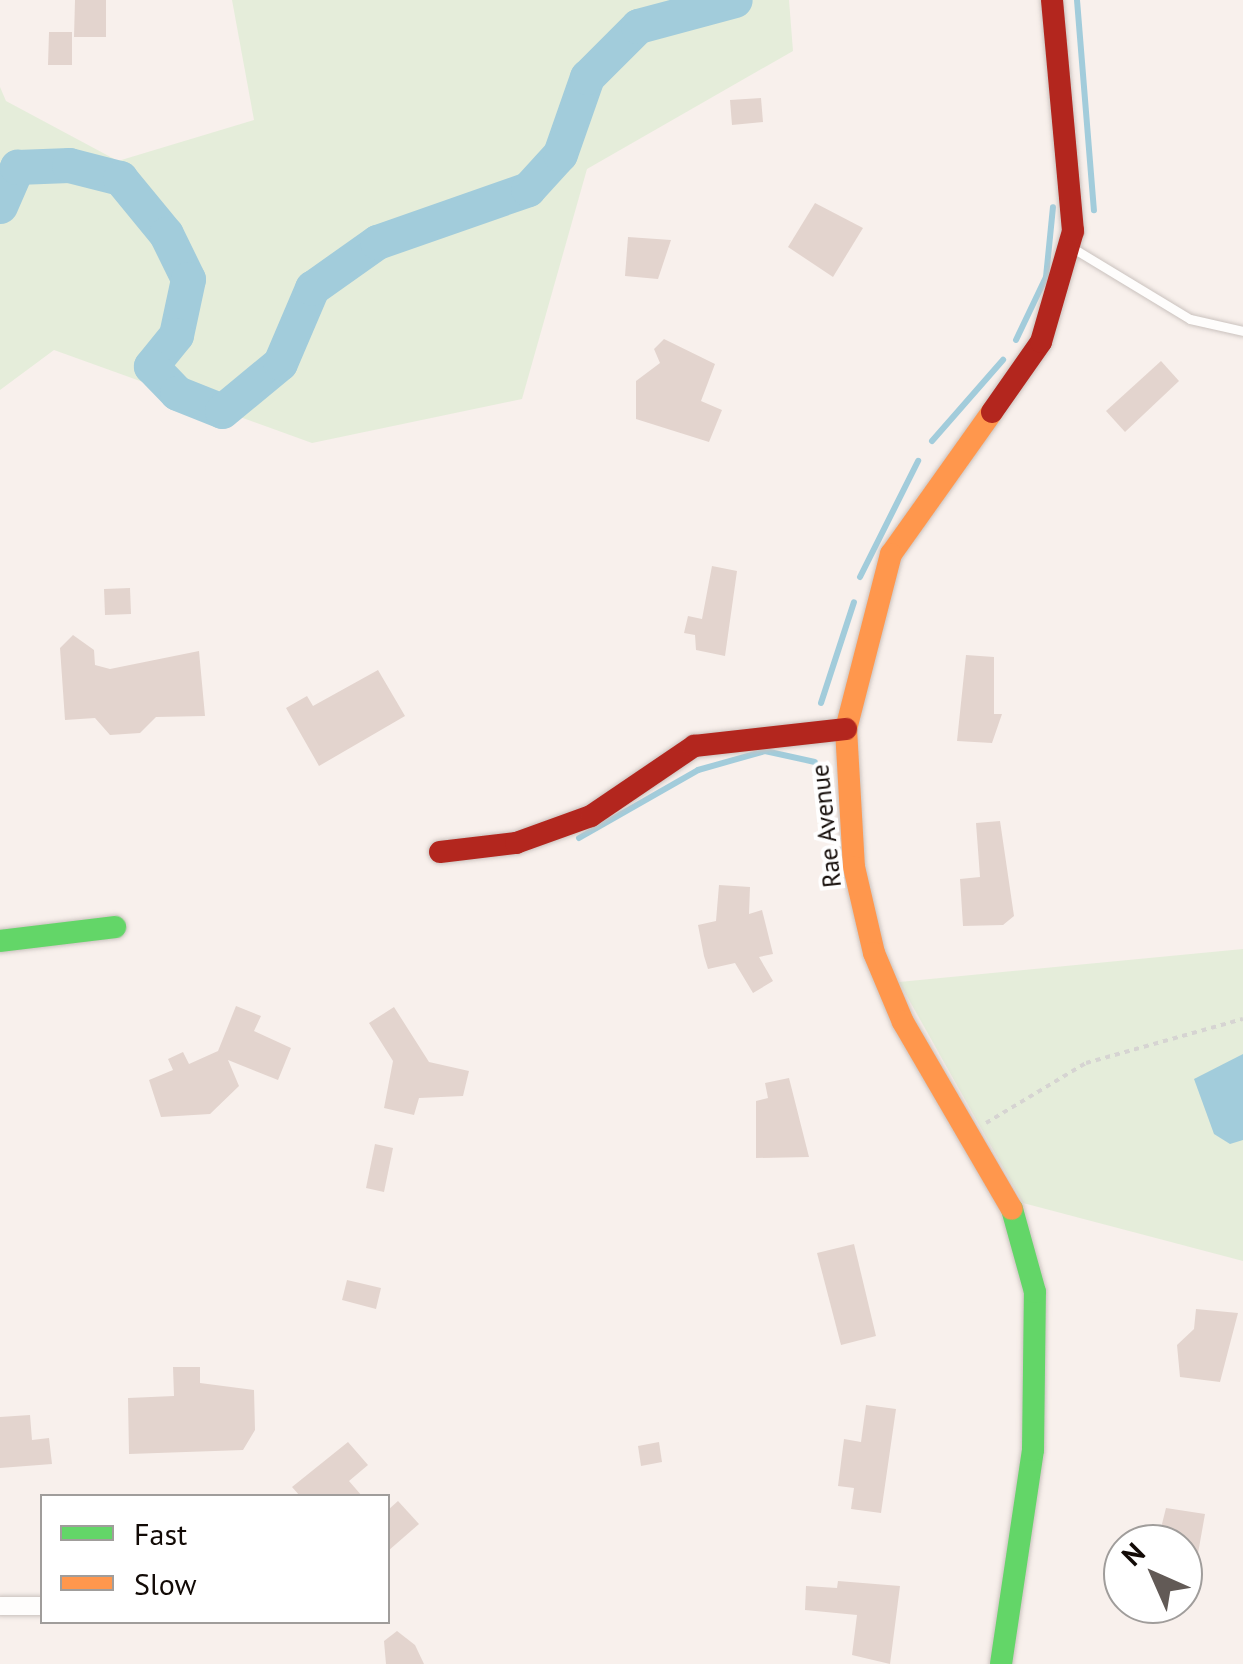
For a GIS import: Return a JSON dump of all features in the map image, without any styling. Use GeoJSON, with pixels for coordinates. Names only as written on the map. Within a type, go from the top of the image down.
{"type":"FeatureCollection","features":[{"type":"Feature","properties":{"kind":"street","name":"Rae Avenue"},"geometry":{"type":"LineString","coordinates":[[1001,1664],[1033,1450],[1035,1292],[1017,1217],[874,953],[854,867],[846,728],[891,554],[1041,342],[1069,246],[1052,0]]}},
{"type":"Feature","properties":{"kind":"street"},"geometry":{"type":"LineString","coordinates":[[440,852],[516,843],[591,816],[694,746],[846,728]]}},
{"type":"Feature","properties":{"kind":"street"},"geometry":{"type":"LineString","coordinates":[[0,941],[114,927]]}},
{"type":"Feature","properties":{"kind":"street"},"geometry":{"type":"LineString","coordinates":[[0,1606],[40,1606]]}},
{"type":"Feature","properties":{"kind":"lane"},"geometry":{"type":"LineString","coordinates":[[1069,246],[1190,320],[1243,331]]}},
{"type":"Feature","properties":{"kind":"path"},"geometry":{"type":"LineString","coordinates":[[971,1135],[1053,1076],[1243,1019]]}},
{"type":"Feature","properties":{"kind":"green space"},"geometry":{"type":"Polygon","coordinates":[[[232,0],[789,0],[793,51],[587,169],[522,399],[312,443],[54,350],[0,390],[0,87],[6,101],[118,161],[254,120],[232,0]]]}},
{"type":"Feature","properties":{"kind":"green space"},"geometry":{"type":"Polygon","coordinates":[[[1243,949],[1243,1261],[1023,1203],[899,982],[1243,949]]]}},
{"type":"Feature","properties":{"kind":"water"},"geometry":{"type":"Polygon","coordinates":[[[1243,1054],[1243,1140],[1230,1144],[1214,1134],[1194,1079],[1243,1054]]]}},
{"type":"Feature","properties":{"kind":"building"},"geometry":{"type":"Polygon","coordinates":[[[75,0],[106,0],[106,37],[74,37],[75,0]]]}},
{"type":"Feature","properties":{"kind":"building"},"geometry":{"type":"Polygon","coordinates":[[[49,32],[72,32],[72,65],[48,65],[49,32]]]}},
{"type":"Feature","properties":{"kind":"building"},"geometry":{"type":"Polygon","coordinates":[[[761,98],[763,122],[732,125],[730,100],[761,98]]]}},
{"type":"Feature","properties":{"kind":"building"},"geometry":{"type":"Polygon","coordinates":[[[815,203],[863,228],[833,277],[788,247],[815,203]]]}},
{"type":"Feature","properties":{"kind":"building"},"geometry":{"type":"Polygon","coordinates":[[[628,237],[671,240],[658,279],[625,276],[628,237]]]}},
{"type":"Feature","properties":{"kind":"building"},"geometry":{"type":"Polygon","coordinates":[[[664,339],[715,364],[701,401],[722,410],[709,442],[636,419],[636,381],[660,363],[654,349],[664,339]]]}},
{"type":"Feature","properties":{"kind":"building"},"geometry":{"type":"Polygon","coordinates":[[[1161,361],[1179,381],[1125,432],[1106,411],[1161,361]]]}},
{"type":"Feature","properties":{"kind":"building"},"geometry":{"type":"Polygon","coordinates":[[[712,566],[737,571],[725,656],[696,650],[695,635],[684,633],[688,616],[702,619],[712,566]]]}},
{"type":"Feature","properties":{"kind":"building"},"geometry":{"type":"Polygon","coordinates":[[[130,588],[131,614],[105,615],[104,589],[130,588]]]}},
{"type":"Feature","properties":{"kind":"building"},"geometry":{"type":"Polygon","coordinates":[[[73,635],[94,650],[95,665],[110,669],[199,651],[205,716],[156,717],[140,733],[110,735],[95,718],[65,720],[60,648],[73,635]]]}},
{"type":"Feature","properties":{"kind":"building"},"geometry":{"type":"Polygon","coordinates":[[[966,655],[994,657],[994,714],[1002,714],[992,743],[957,741],[966,655]]]}},
{"type":"Feature","properties":{"kind":"building"},"geometry":{"type":"Polygon","coordinates":[[[378,670],[405,716],[319,766],[286,708],[307,696],[313,706],[378,670]]]}},
{"type":"Feature","properties":{"kind":"building"},"geometry":{"type":"Polygon","coordinates":[[[1000,821],[1014,916],[1003,925],[963,926],[960,879],[980,877],[976,823],[1000,821]]]}},
{"type":"Feature","properties":{"kind":"building"},"geometry":{"type":"Polygon","coordinates":[[[719,885],[750,887],[749,914],[762,910],[773,954],[759,957],[773,981],[753,993],[735,963],[708,969],[698,925],[716,921],[719,885]]]}},
{"type":"Feature","properties":{"kind":"building"},"geometry":{"type":"Polygon","coordinates":[[[236,1006],[261,1016],[254,1031],[291,1048],[278,1080],[228,1060],[239,1086],[210,1114],[161,1117],[149,1080],[173,1070],[168,1059],[183,1052],[189,1064],[218,1051],[236,1006]]]}},
{"type":"Feature","properties":{"kind":"building"},"geometry":{"type":"Polygon","coordinates":[[[394,1007],[429,1062],[469,1071],[463,1096],[419,1098],[414,1115],[384,1108],[393,1061],[369,1023],[394,1007]]]}},
{"type":"Feature","properties":{"kind":"building"},"geometry":{"type":"Polygon","coordinates":[[[789,1078],[809,1157],[756,1158],[756,1101],[768,1098],[765,1083],[789,1078]]]}},
{"type":"Feature","properties":{"kind":"building"},"geometry":{"type":"Polygon","coordinates":[[[375,1144],[393,1148],[384,1192],[366,1188],[375,1144]]]}},
{"type":"Feature","properties":{"kind":"building"},"geometry":{"type":"Polygon","coordinates":[[[854,1244],[876,1336],[841,1345],[817,1253],[854,1244]]]}},
{"type":"Feature","properties":{"kind":"building"},"geometry":{"type":"Polygon","coordinates":[[[347,1280],[381,1288],[376,1309],[342,1300],[347,1280]]]}},
{"type":"Feature","properties":{"kind":"building"},"geometry":{"type":"Polygon","coordinates":[[[1196,1309],[1238,1313],[1220,1382],[1180,1377],[1177,1345],[1194,1329],[1196,1309]]]}},
{"type":"Feature","properties":{"kind":"building"},"geometry":{"type":"Polygon","coordinates":[[[173,1367],[200,1367],[200,1383],[254,1390],[255,1430],[243,1450],[129,1454],[128,1398],[174,1396],[173,1367]]]}},
{"type":"Feature","properties":{"kind":"building"},"geometry":{"type":"Polygon","coordinates":[[[866,1405],[896,1409],[881,1513],[851,1509],[854,1488],[838,1486],[844,1439],[861,1442],[866,1405]]]}},
{"type":"Feature","properties":{"kind":"building"},"geometry":{"type":"Polygon","coordinates":[[[30,1415],[32,1440],[49,1438],[52,1464],[0,1468],[0,1417],[30,1415]]]}},
{"type":"Feature","properties":{"kind":"building"},"geometry":{"type":"Polygon","coordinates":[[[348,1442],[368,1465],[349,1481],[360,1494],[298,1494],[292,1487],[348,1442]]]}},
{"type":"Feature","properties":{"kind":"building"},"geometry":{"type":"Polygon","coordinates":[[[659,1442],[662,1462],[641,1466],[638,1446],[659,1442]]]}},
{"type":"Feature","properties":{"kind":"building"},"geometry":{"type":"Polygon","coordinates":[[[398,1501],[419,1524],[390,1549],[390,1508],[398,1501]]]}},
{"type":"Feature","properties":{"kind":"building"},"geometry":{"type":"Polygon","coordinates":[[[1166,1508],[1205,1514],[1203,1525],[1162,1524],[1166,1508]]]}},
{"type":"Feature","properties":{"kind":"building"},"geometry":{"type":"Polygon","coordinates":[[[838,1581],[900,1586],[890,1664],[852,1655],[857,1615],[805,1610],[806,1586],[837,1588],[838,1581]]]}},
{"type":"Feature","properties":{"kind":"building"},"geometry":{"type":"Polygon","coordinates":[[[397,1631],[415,1645],[424,1664],[386,1664],[384,1641],[397,1631]]]}},
{"type":"Feature","properties":{"kind":"waterway"},"geometry":{"type":"LineString","coordinates":[[0,206],[17,167],[69,165],[120,178],[166,234],[188,279],[176,335],[151,366],[177,393],[222,411],[280,363],[312,288],[377,242],[528,189],[560,154],[587,77],[638,26],[735,0]]}},
{"type":"Feature","properties":{"kind":"waterway"},"geometry":{"type":"LineString","coordinates":[[1077,0],[1094,210]]}},
{"type":"Feature","properties":{"kind":"waterway"},"geometry":{"type":"LineString","coordinates":[[1016,340],[1046,277],[1053,207]]}},
{"type":"Feature","properties":{"kind":"waterway"},"geometry":{"type":"LineString","coordinates":[[932,441],[1003,360]]}},
{"type":"Feature","properties":{"kind":"waterway"},"geometry":{"type":"LineString","coordinates":[[860,577],[918,461]]}},
{"type":"Feature","properties":{"kind":"waterway"},"geometry":{"type":"LineString","coordinates":[[821,703],[854,602]]}},
{"type":"Feature","properties":{"kind":"waterway"},"geometry":{"type":"LineString","coordinates":[[579,838],[698,770],[765,751],[815,762]]}},
{"type":"Feature","properties":{"kind":"traffic: fast"},"geometry":{"type":"LineString","coordinates":[[0,941],[115,927]]}},
{"type":"Feature","properties":{"kind":"traffic: fast"},"geometry":{"type":"LineString","coordinates":[[1001,1664],[1033,1450],[1035,1292],[1012,1209]]}},
{"type":"Feature","properties":{"kind":"traffic: slow"},"geometry":{"type":"LineString","coordinates":[[992,412],[891,554],[846,729],[854,867],[874,953],[903,1022],[1012,1209]]}},
{"type":"Feature","properties":{"kind":"traffic: jam"},"geometry":{"type":"LineString","coordinates":[[992,412],[1041,342],[1073,231],[1052,0]]}},
{"type":"Feature","properties":{"kind":"traffic: jam"},"geometry":{"type":"LineString","coordinates":[[440,852],[516,843],[591,816],[694,746],[846,729]]}}]}
